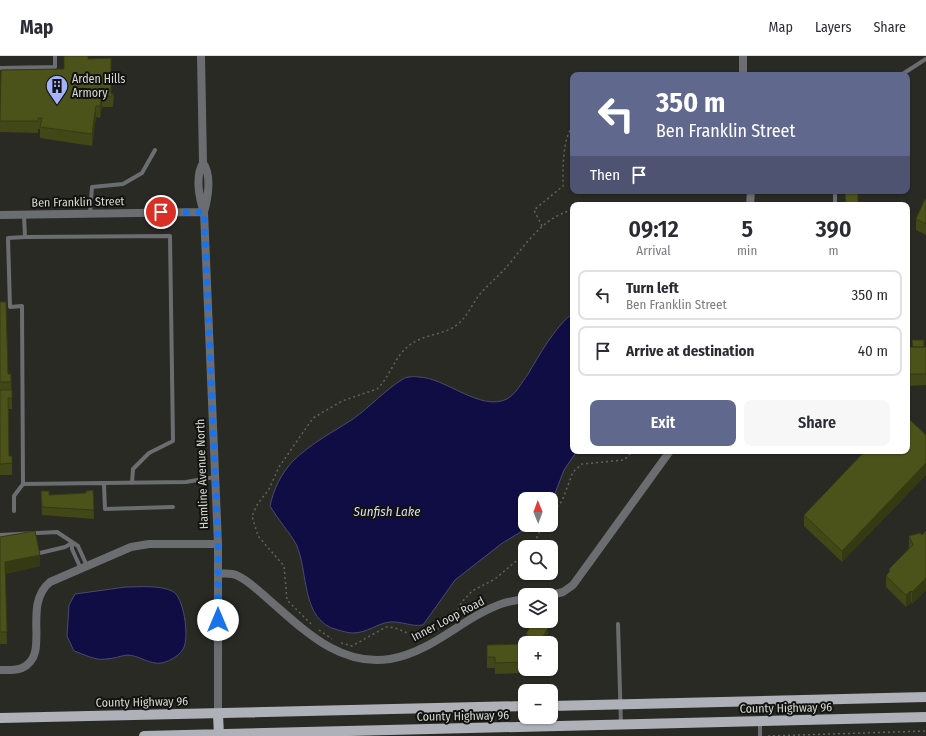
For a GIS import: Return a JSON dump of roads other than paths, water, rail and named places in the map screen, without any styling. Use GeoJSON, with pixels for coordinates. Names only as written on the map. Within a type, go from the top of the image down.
{"type":"FeatureCollection","features":[{"type":"Feature","properties":{"kind":"main road","name":"County Highway 96"},"geometry":{"type":"LineString","coordinates":[[558,706],[926,696]]}},
{"type":"Feature","properties":{"kind":"main road","name":"County Highway 96"},"geometry":{"type":"LineString","coordinates":[[0,718],[518,706]]}},
{"type":"Feature","properties":{"kind":"main road","name":"Hamline Avenue North"},"geometry":{"type":"LineString","coordinates":[[218,714],[219,735]]}},
{"type":"Feature","properties":{"kind":"main road","name":"County Highway 96"},"geometry":{"type":"LineString","coordinates":[[144,736],[926,718]]}},
{"type":"Feature","properties":{"kind":"main road"},"geometry":{"type":"LineString","coordinates":[[280,736],[300,733]]}},
{"type":"Feature","properties":{"kind":"street","name":"Hamline Avenue North"},"geometry":{"type":"LineString","coordinates":[[201,56],[203,163],[207,169],[207,201],[204,212],[218,544],[218,714]]}},
{"type":"Feature","properties":{"kind":"street"},"geometry":{"type":"LineString","coordinates":[[743,56],[743,72]]}},
{"type":"Feature","properties":{"kind":"street","name":"Ben Franklin Street"},"geometry":{"type":"LineString","coordinates":[[0,215],[204,212]]}},
{"type":"Feature","properties":{"kind":"street"},"geometry":{"type":"LineString","coordinates":[[558,593],[563,592],[573,585],[668,454]]}},
{"type":"Feature","properties":{"kind":"street"},"geometry":{"type":"LineString","coordinates":[[0,670],[22,668],[30,662],[35,655],[36,607],[42,588],[50,582],[131,547],[149,544],[218,544]]}},
{"type":"Feature","properties":{"kind":"street","name":"Inner Loop Road"},"geometry":{"type":"LineString","coordinates":[[218,573],[236,575],[255,588],[311,636],[345,655],[365,660],[391,659],[415,651],[440,639],[481,614],[504,603],[518,600]]}},
{"type":"Feature","properties":{"kind":"lane"},"geometry":{"type":"LineString","coordinates":[[0,68],[55,67],[55,56]]}},
{"type":"Feature","properties":{"kind":"lane"},"geometry":{"type":"LineString","coordinates":[[906,72],[926,59]]}},
{"type":"Feature","properties":{"kind":"lane"},"geometry":{"type":"LineString","coordinates":[[90,214],[92,187],[124,184],[142,173],[155,150]]}},
{"type":"Feature","properties":{"kind":"lane"},"geometry":{"type":"LineString","coordinates":[[24,215],[25,237]]}},
{"type":"Feature","properties":{"kind":"lane"},"geometry":{"type":"LineString","coordinates":[[14,511],[14,496],[23,484],[22,306],[10,307],[8,238],[170,236],[173,441],[149,453],[133,469],[132,483]]}},
{"type":"Feature","properties":{"kind":"lane"},"geometry":{"type":"LineString","coordinates":[[23,484],[186,482],[215,477]]}},
{"type":"Feature","properties":{"kind":"lane"},"geometry":{"type":"LineString","coordinates":[[104,484],[105,509],[173,507]]}},
{"type":"Feature","properties":{"kind":"lane"},"geometry":{"type":"LineString","coordinates":[[0,535],[57,532],[66,536],[72,543],[78,546],[84,568]]}},
{"type":"Feature","properties":{"kind":"lane"},"geometry":{"type":"LineString","coordinates":[[40,553],[65,547],[72,543]]}},
{"type":"Feature","properties":{"kind":"lane"},"geometry":{"type":"LineString","coordinates":[[72,543],[72,549],[84,568]]}},
{"type":"Feature","properties":{"kind":"lane"},"geometry":{"type":"LineString","coordinates":[[618,624],[621,725]]}},
{"type":"Feature","properties":{"kind":"lane"},"geometry":{"type":"LineString","coordinates":[[760,722],[760,736]]}},
{"type":"Feature","properties":{"kind":"water","name":"Sunfish Lake"},"geometry":{"type":"Polygon","coordinates":[[[570,316],[570,454],[575,454],[564,470],[555,492],[518,492],[518,532],[521,532],[501,544],[455,580],[423,625],[390,622],[358,633],[353,633],[338,630],[326,625],[317,617],[311,606],[300,555],[296,544],[270,506],[278,482],[285,471],[293,461],[307,449],[353,419],[390,388],[406,378],[428,378],[474,398],[486,401],[497,402],[507,399],[519,388],[560,326],[570,316]]]}},
{"type":"Feature","properties":{"kind":"water"},"geometry":{"type":"Polygon","coordinates":[[[126,587],[161,588],[172,591],[176,594],[180,600],[182,608],[186,626],[186,634],[183,650],[175,657],[162,663],[153,663],[131,655],[111,659],[98,659],[74,651],[67,636],[69,605],[75,594],[126,587]]]}},
{"type":"Feature","properties":{"kind":"place","name":"Arden Hills Armory"},"geometry":{"type":"Point","coordinates":[57,106]}}]}
